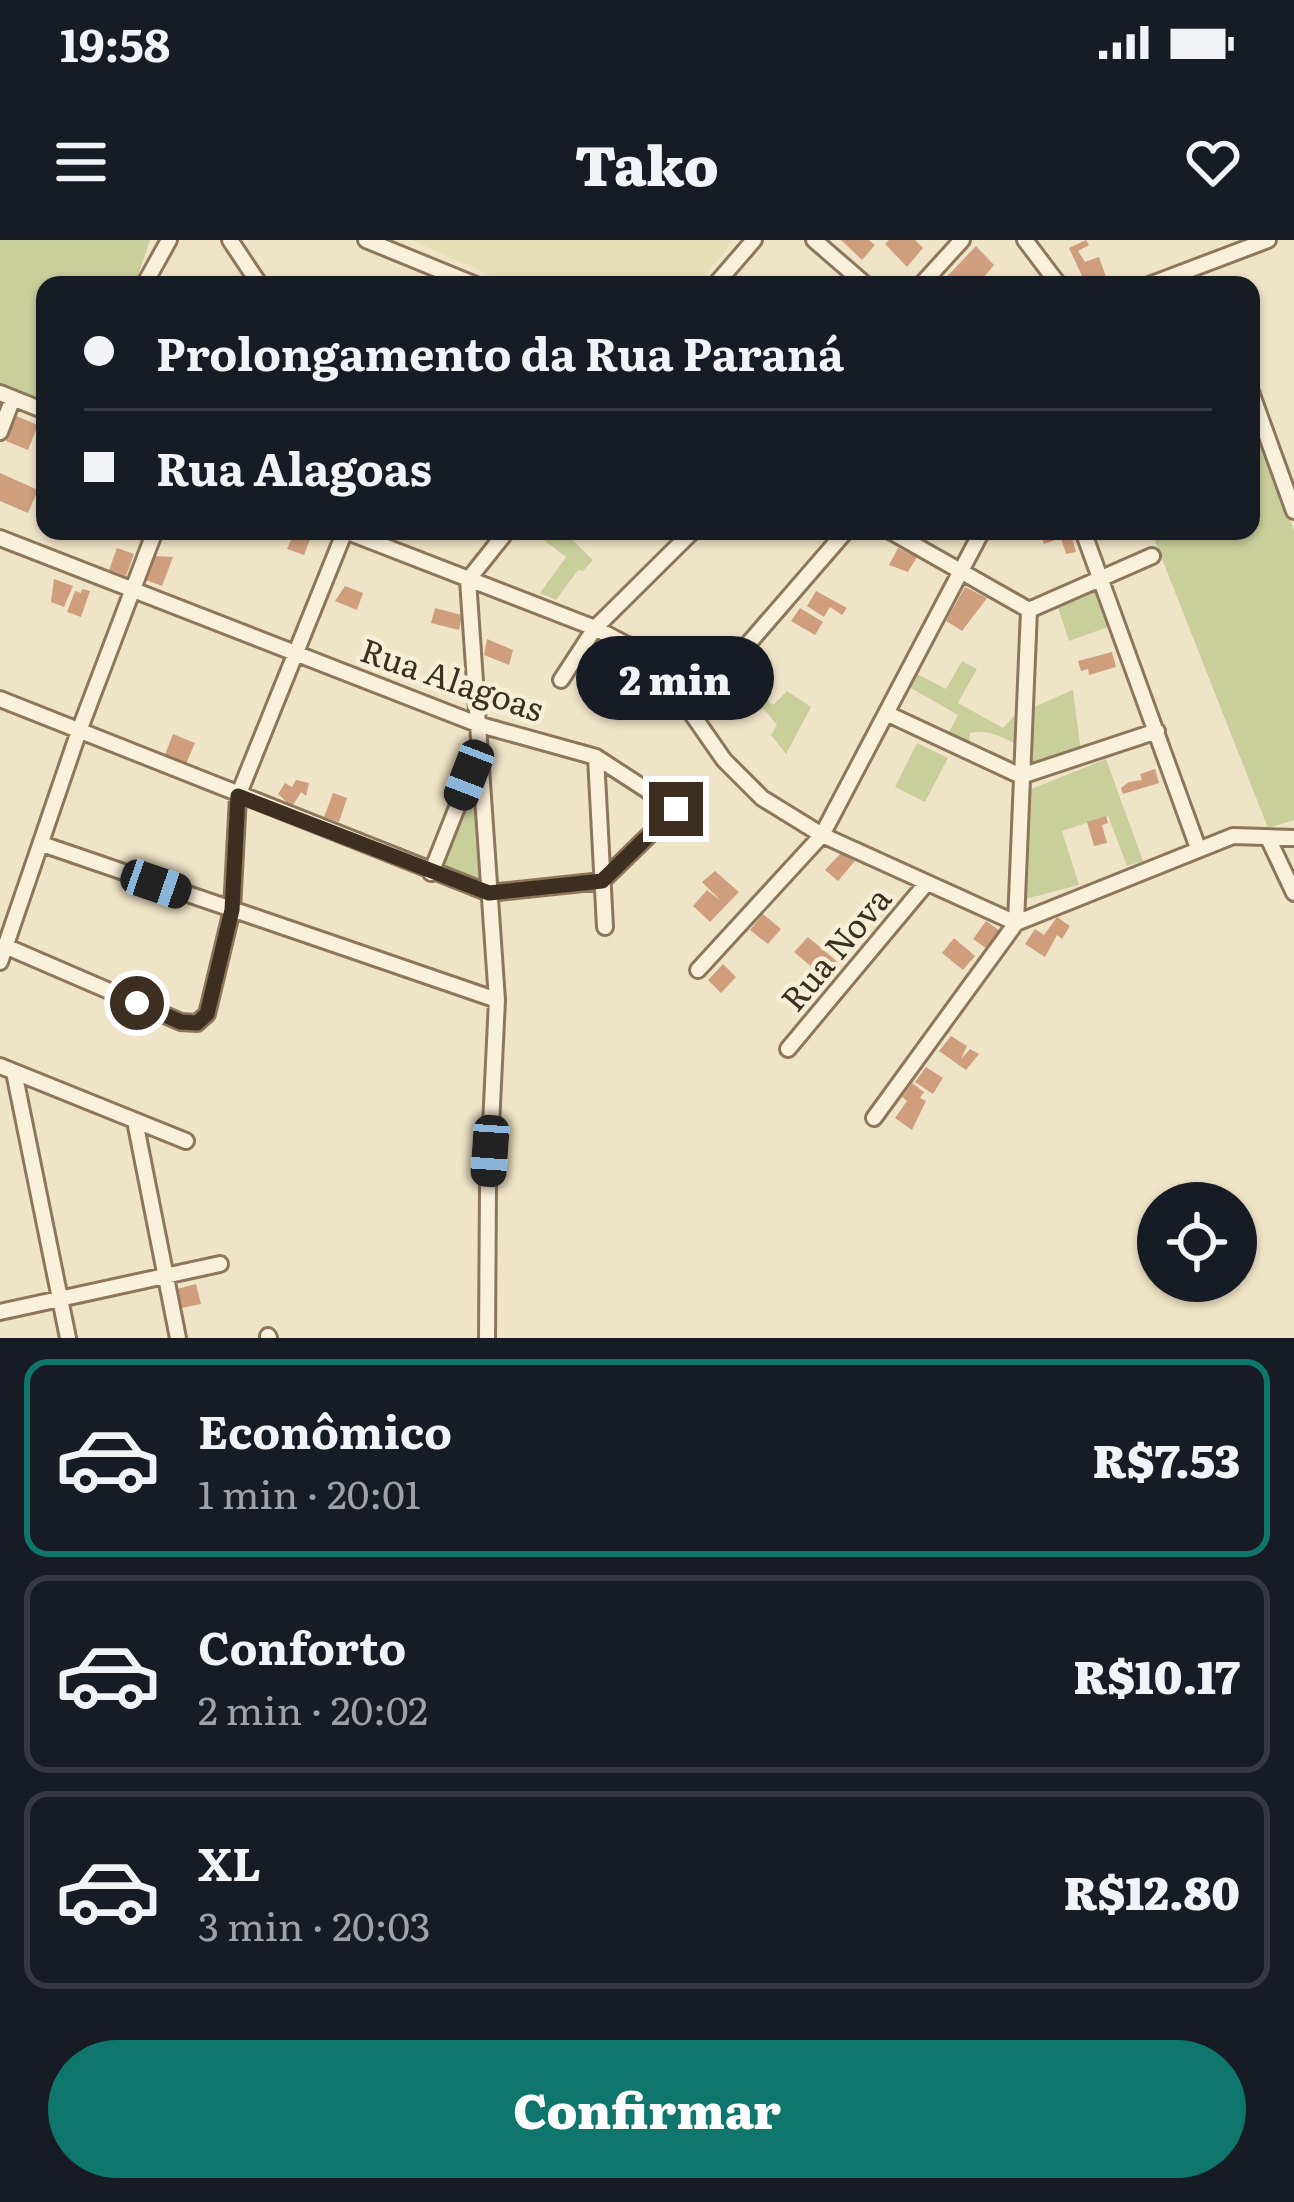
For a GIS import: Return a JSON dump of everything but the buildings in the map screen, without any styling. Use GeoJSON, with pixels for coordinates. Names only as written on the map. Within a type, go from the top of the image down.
{"type":"FeatureCollection","features":[{"type":"Feature","properties":{"kind":"street"},"geometry":{"type":"LineString","coordinates":[[148,276],[169,240]]}},
{"type":"Feature","properties":{"kind":"street"},"geometry":{"type":"LineString","coordinates":[[230,240],[254,276]]}},
{"type":"Feature","properties":{"kind":"street"},"geometry":{"type":"LineString","coordinates":[[723,276],[754,240]]}},
{"type":"Feature","properties":{"kind":"street"},"geometry":{"type":"LineString","coordinates":[[814,240],[856,276]]}},
{"type":"Feature","properties":{"kind":"street"},"geometry":{"type":"LineString","coordinates":[[929,276],[962,240]]}},
{"type":"Feature","properties":{"kind":"street"},"geometry":{"type":"LineString","coordinates":[[1024,240],[1052,276]]}},
{"type":"Feature","properties":{"kind":"street"},"geometry":{"type":"LineString","coordinates":[[1184,276],[1268,240]]}},
{"type":"Feature","properties":{"kind":"street"},"geometry":{"type":"LineString","coordinates":[[372,241],[455,276]]}},
{"type":"Feature","properties":{"kind":"street"},"geometry":{"type":"LineString","coordinates":[[0,432],[7,395],[36,407]]}},
{"type":"Feature","properties":{"kind":"street"},"geometry":{"type":"LineString","coordinates":[[1260,415],[1294,511]]}},
{"type":"Feature","properties":{"kind":"street","name":"Rua Alagoas"},"geometry":{"type":"LineString","coordinates":[[0,538],[477,724],[596,757],[676,809],[602,881]]}},
{"type":"Feature","properties":{"kind":"street"},"geometry":{"type":"LineString","coordinates":[[0,962],[79,731],[152,540]]}},
{"type":"Feature","properties":{"kind":"street"},"geometry":{"type":"LineString","coordinates":[[5,946],[181,1022],[197,1023],[207,1014],[232,910],[238,796],[342,540]]}},
{"type":"Feature","properties":{"kind":"street"},"geometry":{"type":"LineString","coordinates":[[367,540],[596,628],[655,665],[746,786],[822,835],[1016,922]]}},
{"type":"Feature","properties":{"kind":"street"},"geometry":{"type":"LineString","coordinates":[[487,1338],[497,1000],[467,580],[500,540]]}},
{"type":"Feature","properties":{"kind":"street"},"geometry":{"type":"LineString","coordinates":[[561,680],[596,628],[684,540]]}},
{"type":"Feature","properties":{"kind":"street"},"geometry":{"type":"LineString","coordinates":[[689,711],[838,540]]}},
{"type":"Feature","properties":{"kind":"street"},"geometry":{"type":"LineString","coordinates":[[906,540],[1029,610]]}},
{"type":"Feature","properties":{"kind":"street"},"geometry":{"type":"LineString","coordinates":[[698,970],[822,835],[978,540]]}},
{"type":"Feature","properties":{"kind":"street"},"geometry":{"type":"LineString","coordinates":[[1087,540],[1198,848]]}},
{"type":"Feature","properties":{"kind":"street"},"geometry":{"type":"LineString","coordinates":[[1029,610],[1152,556]]}},
{"type":"Feature","properties":{"kind":"street"},"geometry":{"type":"LineString","coordinates":[[1016,922],[1029,610]]}},
{"type":"Feature","properties":{"kind":"street"},"geometry":{"type":"LineString","coordinates":[[0,699],[489,893],[602,881]]}},
{"type":"Feature","properties":{"kind":"street"},"geometry":{"type":"LineString","coordinates":[[888,714],[1022,776],[1156,731]]}},
{"type":"Feature","properties":{"kind":"street"},"geometry":{"type":"LineString","coordinates":[[431,873],[479,752]]}},
{"type":"Feature","properties":{"kind":"street"},"geometry":{"type":"LineString","coordinates":[[596,757],[605,927]]}},
{"type":"Feature","properties":{"kind":"street"},"geometry":{"type":"LineString","coordinates":[[874,1118],[1016,922],[1233,836],[1294,838]]}},
{"type":"Feature","properties":{"kind":"street"},"geometry":{"type":"LineString","coordinates":[[1268,838],[1294,893]]}},
{"type":"Feature","properties":{"kind":"street"},"geometry":{"type":"LineString","coordinates":[[42,844],[497,1000]]}},
{"type":"Feature","properties":{"kind":"street","name":"Rua Nova"},"geometry":{"type":"LineString","coordinates":[[788,1049],[925,885]]}},
{"type":"Feature","properties":{"kind":"street"},"geometry":{"type":"LineString","coordinates":[[7,1069],[186,1142]]}},
{"type":"Feature","properties":{"kind":"street"},"geometry":{"type":"LineString","coordinates":[[7,1069],[68,1338]]}},
{"type":"Feature","properties":{"kind":"street"},"geometry":{"type":"LineString","coordinates":[[135,1120],[178,1338]]}},
{"type":"Feature","properties":{"kind":"street"},"geometry":{"type":"LineString","coordinates":[[0,1312],[220,1264]]}},
{"type":"Feature","properties":{"kind":"shaded area"},"geometry":{"type":"Polygon","coordinates":[[[411,240],[733,242],[704,276],[492,276],[411,240]]]}},
{"type":"Feature","properties":{"kind":"green space"},"geometry":{"type":"Polygon","coordinates":[[[0,240],[150,240],[137,276],[36,276],[36,398],[0,383],[0,240]]]}},
{"type":"Feature","properties":{"kind":"green space"},"geometry":{"type":"Polygon","coordinates":[[[1260,436],[1294,531],[1294,820],[1268,828],[1155,540],[1260,540],[1260,436]]]}},
{"type":"Feature","properties":{"kind":"green space"},"geometry":{"type":"Polygon","coordinates":[[[544,540],[572,540],[593,560],[583,571],[578,570],[556,600],[540,593],[566,557],[544,540]]]}},
{"type":"Feature","properties":{"kind":"green space"},"geometry":{"type":"Polygon","coordinates":[[[1095,592],[1108,627],[1069,641],[1058,608],[1095,592]]]}},
{"type":"Feature","properties":{"kind":"green space"},"geometry":{"type":"Polygon","coordinates":[[[962,661],[977,669],[958,703],[1003,728],[1015,715],[1014,743],[976,732],[970,733],[969,746],[948,734],[958,715],[909,687],[917,674],[946,689],[962,661]]]}},
{"type":"Feature","properties":{"kind":"green space"},"geometry":{"type":"Polygon","coordinates":[[[739,678],[773,705],[787,691],[811,707],[786,754],[771,735],[777,725],[764,709],[754,713],[733,684],[739,678]]]}},
{"type":"Feature","properties":{"kind":"green space"},"geometry":{"type":"Polygon","coordinates":[[[1073,690],[1081,752],[1028,769],[1034,707],[1073,690]]]}},
{"type":"Feature","properties":{"kind":"green space"},"geometry":{"type":"Polygon","coordinates":[[[917,743],[948,758],[925,802],[895,787],[917,743]]]}},
{"type":"Feature","properties":{"kind":"green space"},"geometry":{"type":"Polygon","coordinates":[[[1106,759],[1143,861],[1127,866],[1108,816],[1062,831],[1079,885],[1026,899],[1029,790],[1106,759]]]}},
{"type":"Feature","properties":{"kind":"green space"},"geometry":{"type":"Polygon","coordinates":[[[477,768],[485,885],[439,867],[477,768]]]}},
{"type":"Feature","properties":{"kind":"route"},"geometry":{"type":"LineString","coordinates":[[137,1003],[181,1022],[197,1023],[207,1014],[232,910],[238,796],[489,893],[602,881],[676,809]]}}]}
